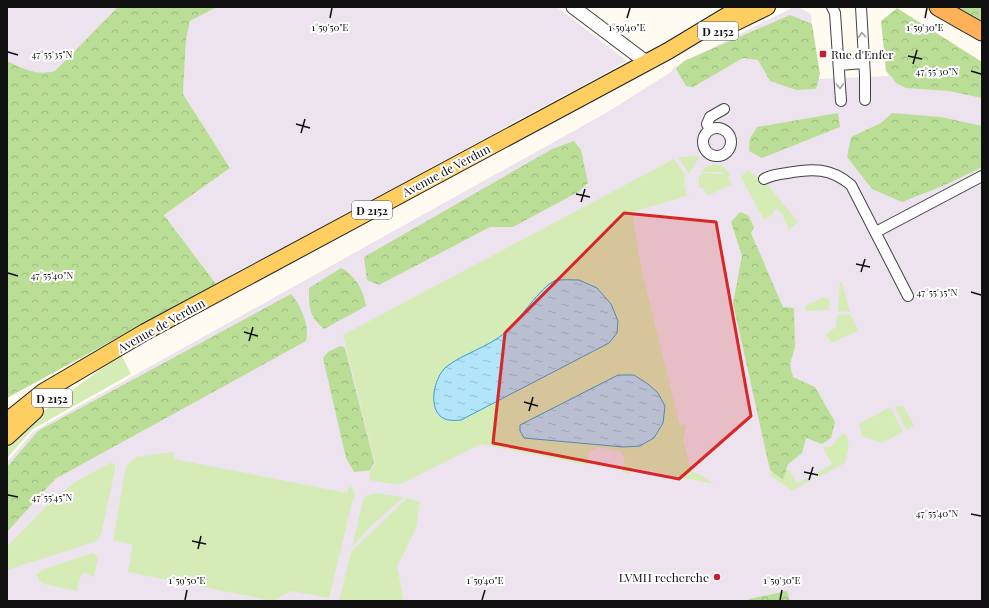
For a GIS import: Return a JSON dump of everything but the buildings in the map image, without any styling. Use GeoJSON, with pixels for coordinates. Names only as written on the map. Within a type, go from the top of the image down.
{"type":"FeatureCollection","features":[{"type":"Feature","properties":{"kind":"highway"},"geometry":{"type":"LineString","coordinates":[[938,7],[982,32]]}},
{"type":"Feature","properties":{"kind":"main road","name":"Avenue de Verdun"},"geometry":{"type":"LineString","coordinates":[[7,421],[43,392],[145,332],[668,51],[741,7]]}},
{"type":"Feature","properties":{"kind":"main road","name":"Avenue de Verdun"},"geometry":{"type":"LineString","coordinates":[[668,51],[702,39],[768,7]]}},
{"type":"Feature","properties":{"kind":"main road","name":"Avenue de Verdun"},"geometry":{"type":"LineString","coordinates":[[7,436],[98,360]]}},
{"type":"Feature","properties":{"kind":"street"},"geometry":{"type":"LineString","coordinates":[[573,7],[646,62]]}},
{"type":"Feature","properties":{"kind":"street"},"geometry":{"type":"LineString","coordinates":[[832,7],[834,13],[839,65],[841,101]]}},
{"type":"Feature","properties":{"kind":"street"},"geometry":{"type":"LineString","coordinates":[[861,7],[865,100]]}},
{"type":"Feature","properties":{"kind":"street"},"geometry":{"type":"LineString","coordinates":[[839,65],[864,63]]}},
{"type":"Feature","properties":{"kind":"street"},"geometry":{"type":"LineString","coordinates":[[710,130],[707,124],[710,117],[724,109]]}},
{"type":"Feature","properties":{"kind":"street"},"geometry":{"type":"LineString","coordinates":[[764,179],[770,176],[807,169],[820,170],[841,176],[851,185],[908,296]]}},
{"type":"Feature","properties":{"kind":"street"},"geometry":{"type":"LineString","coordinates":[[876,232],[982,176]]}},
{"type":"Feature","properties":{"kind":"highlighted area"},"geometry":{"type":"Polygon","coordinates":[[[624,213],[716,222],[751,416],[679,479],[493,443],[505,333],[624,213]]]}},
{"type":"Feature","properties":{"kind":"shaded area"},"geometry":{"type":"Polygon","coordinates":[[[7,7],[118,7],[56,71],[45,74],[31,72],[7,61],[7,7]]]}},
{"type":"Feature","properties":{"kind":"shaded area"},"geometry":{"type":"Polygon","coordinates":[[[217,7],[557,7],[627,61],[216,284],[164,215],[230,168],[183,94],[186,40],[190,21],[217,7]]]}},
{"type":"Feature","properties":{"kind":"shaded area"},"geometry":{"type":"Polygon","coordinates":[[[794,7],[798,7],[811,14],[816,79],[888,76],[885,22],[982,65],[982,601],[7,601],[7,462],[34,431],[606,113],[671,72],[674,67],[794,7]]]}},
{"type":"Feature","properties":{"kind":"green space"},"geometry":{"type":"Polygon","coordinates":[[[118,7],[217,7],[190,21],[186,40],[183,94],[230,168],[164,215],[216,284],[7,398],[7,61],[31,71],[42,73],[55,71],[118,7]]]}},
{"type":"Feature","properties":{"kind":"green space"},"geometry":{"type":"Polygon","coordinates":[[[954,7],[982,7],[982,25],[954,7]]]}},
{"type":"Feature","properties":{"kind":"green space"},"geometry":{"type":"Polygon","coordinates":[[[897,8],[982,62],[982,98],[949,91],[906,88],[896,83],[886,71],[881,21],[897,8]]]}},
{"type":"Feature","properties":{"kind":"green space"},"geometry":{"type":"Polygon","coordinates":[[[790,15],[812,24],[820,74],[816,89],[796,90],[770,81],[758,60],[743,58],[693,87],[686,86],[676,69],[684,61],[790,15]]]}},
{"type":"Feature","properties":{"kind":"green space"},"geometry":{"type":"Polygon","coordinates":[[[838,113],[840,127],[762,158],[749,151],[750,138],[757,127],[838,113]]]}},
{"type":"Feature","properties":{"kind":"green space"},"geometry":{"type":"Polygon","coordinates":[[[892,113],[941,117],[982,126],[982,167],[945,185],[902,202],[872,189],[847,157],[851,137],[881,123],[892,113]]]}},
{"type":"Feature","properties":{"kind":"green space"},"geometry":{"type":"Polygon","coordinates":[[[574,141],[581,150],[588,183],[578,192],[513,227],[490,227],[379,285],[367,280],[364,257],[552,149],[574,141]]]}},
{"type":"Feature","properties":{"kind":"green space"},"geometry":{"type":"Polygon","coordinates":[[[698,156],[700,156],[689,174],[678,157],[698,156]]]}},
{"type":"Feature","properties":{"kind":"green space"},"geometry":{"type":"Polygon","coordinates":[[[674,159],[685,175],[684,185],[687,195],[690,195],[632,212],[641,268],[680,426],[683,424],[686,426],[683,439],[691,471],[714,484],[632,467],[630,474],[622,472],[625,459],[621,452],[598,447],[589,452],[588,465],[481,444],[403,483],[393,484],[370,480],[369,473],[375,463],[343,335],[674,159]]]}},
{"type":"Feature","properties":{"kind":"green space"},"geometry":{"type":"Polygon","coordinates":[[[712,164],[721,166],[729,173],[730,176],[728,176],[732,184],[707,196],[704,189],[699,187],[699,176],[704,173],[724,174],[722,172],[704,172],[700,175],[703,169],[712,164]]]}},
{"type":"Feature","properties":{"kind":"green space"},"geometry":{"type":"Polygon","coordinates":[[[747,170],[767,184],[798,222],[789,230],[782,214],[777,209],[774,210],[772,215],[764,220],[741,177],[747,170]]]}},
{"type":"Feature","properties":{"kind":"green space"},"geometry":{"type":"Polygon","coordinates":[[[740,212],[748,215],[754,227],[751,233],[783,307],[794,308],[795,347],[790,364],[793,377],[815,387],[835,422],[831,438],[822,444],[806,438],[802,453],[788,464],[783,480],[770,470],[733,303],[742,256],[731,222],[740,212]]]}},
{"type":"Feature","properties":{"kind":"green space"},"geometry":{"type":"Polygon","coordinates":[[[341,268],[351,274],[355,279],[361,289],[366,306],[324,329],[315,320],[311,311],[309,288],[341,268]]]}},
{"type":"Feature","properties":{"kind":"green space"},"geometry":{"type":"Polygon","coordinates":[[[840,282],[842,282],[850,312],[838,311],[840,282]]]}},
{"type":"Feature","properties":{"kind":"green space"},"geometry":{"type":"Polygon","coordinates":[[[291,294],[304,316],[307,329],[306,341],[55,479],[7,532],[7,467],[38,431],[291,294]]]}},
{"type":"Feature","properties":{"kind":"green space"},"geometry":{"type":"Polygon","coordinates":[[[825,297],[829,299],[829,310],[805,311],[806,305],[825,297]]]}},
{"type":"Feature","properties":{"kind":"green space"},"geometry":{"type":"Polygon","coordinates":[[[837,315],[851,315],[858,331],[831,343],[826,334],[836,327],[837,315]]]}},
{"type":"Feature","properties":{"kind":"green space"},"geometry":{"type":"Polygon","coordinates":[[[340,346],[345,348],[374,462],[370,470],[354,472],[346,458],[323,358],[328,352],[340,346]]]}},
{"type":"Feature","properties":{"kind":"green space"},"geometry":{"type":"Polygon","coordinates":[[[121,354],[131,374],[33,429],[7,458],[7,442],[28,423],[121,354]]]}},
{"type":"Feature","properties":{"kind":"green space"},"geometry":{"type":"Polygon","coordinates":[[[900,406],[905,408],[914,426],[906,430],[895,407],[900,406]]]}},
{"type":"Feature","properties":{"kind":"green space"},"geometry":{"type":"Polygon","coordinates":[[[890,407],[903,432],[882,443],[862,436],[859,424],[890,407]]]}},
{"type":"Feature","properties":{"kind":"green space"},"geometry":{"type":"Polygon","coordinates":[[[843,433],[845,433],[847,437],[848,444],[845,463],[818,477],[815,474],[832,464],[824,450],[824,447],[830,447],[843,433]]]}},
{"type":"Feature","properties":{"kind":"green space"},"geometry":{"type":"Polygon","coordinates":[[[174,452],[174,459],[347,493],[349,486],[354,490],[355,497],[353,499],[329,598],[292,591],[273,601],[128,572],[133,545],[113,540],[126,466],[136,457],[174,452]]]}},
{"type":"Feature","properties":{"kind":"green space"},"geometry":{"type":"Polygon","coordinates":[[[110,463],[115,464],[115,470],[101,534],[97,541],[7,570],[7,547],[51,501],[77,481],[110,463]]]}},
{"type":"Feature","properties":{"kind":"green space"},"geometry":{"type":"Polygon","coordinates":[[[786,469],[789,470],[797,483],[811,476],[811,480],[792,491],[770,475],[773,472],[783,480],[786,469]]]}},
{"type":"Feature","properties":{"kind":"green space"},"geometry":{"type":"Polygon","coordinates":[[[375,493],[404,497],[372,525],[352,547],[363,500],[366,496],[375,493]]]}},
{"type":"Feature","properties":{"kind":"green space"},"geometry":{"type":"Polygon","coordinates":[[[407,498],[420,502],[416,528],[397,567],[404,601],[339,601],[351,552],[407,498]]]}},
{"type":"Feature","properties":{"kind":"green space"},"geometry":{"type":"Polygon","coordinates":[[[92,553],[98,557],[94,577],[85,573],[81,575],[77,591],[44,584],[38,580],[38,576],[35,576],[44,569],[92,553]]]}},
{"type":"Feature","properties":{"kind":"green space"},"geometry":{"type":"Polygon","coordinates":[[[787,591],[790,601],[749,601],[749,599],[787,591]]]}},
{"type":"Feature","properties":{"kind":"water"},"geometry":{"type":"Polygon","coordinates":[[[557,280],[579,280],[597,288],[611,304],[618,321],[617,333],[609,343],[461,420],[448,420],[439,415],[435,407],[434,395],[436,382],[446,367],[499,338],[549,284],[557,280]]]}},
{"type":"Feature","properties":{"kind":"water"},"geometry":{"type":"Polygon","coordinates":[[[618,375],[634,375],[658,393],[665,406],[663,423],[654,438],[640,446],[623,447],[524,438],[520,431],[520,425],[618,375]]]}},
{"type":"Feature","properties":{"kind":"place","name":"Rue d'Enfer"},"geometry":{"type":"Point","coordinates":[823,54]}},
{"type":"Feature","properties":{"kind":"place","name":"LVMH recherche"},"geometry":{"type":"Point","coordinates":[717,577]}}]}
